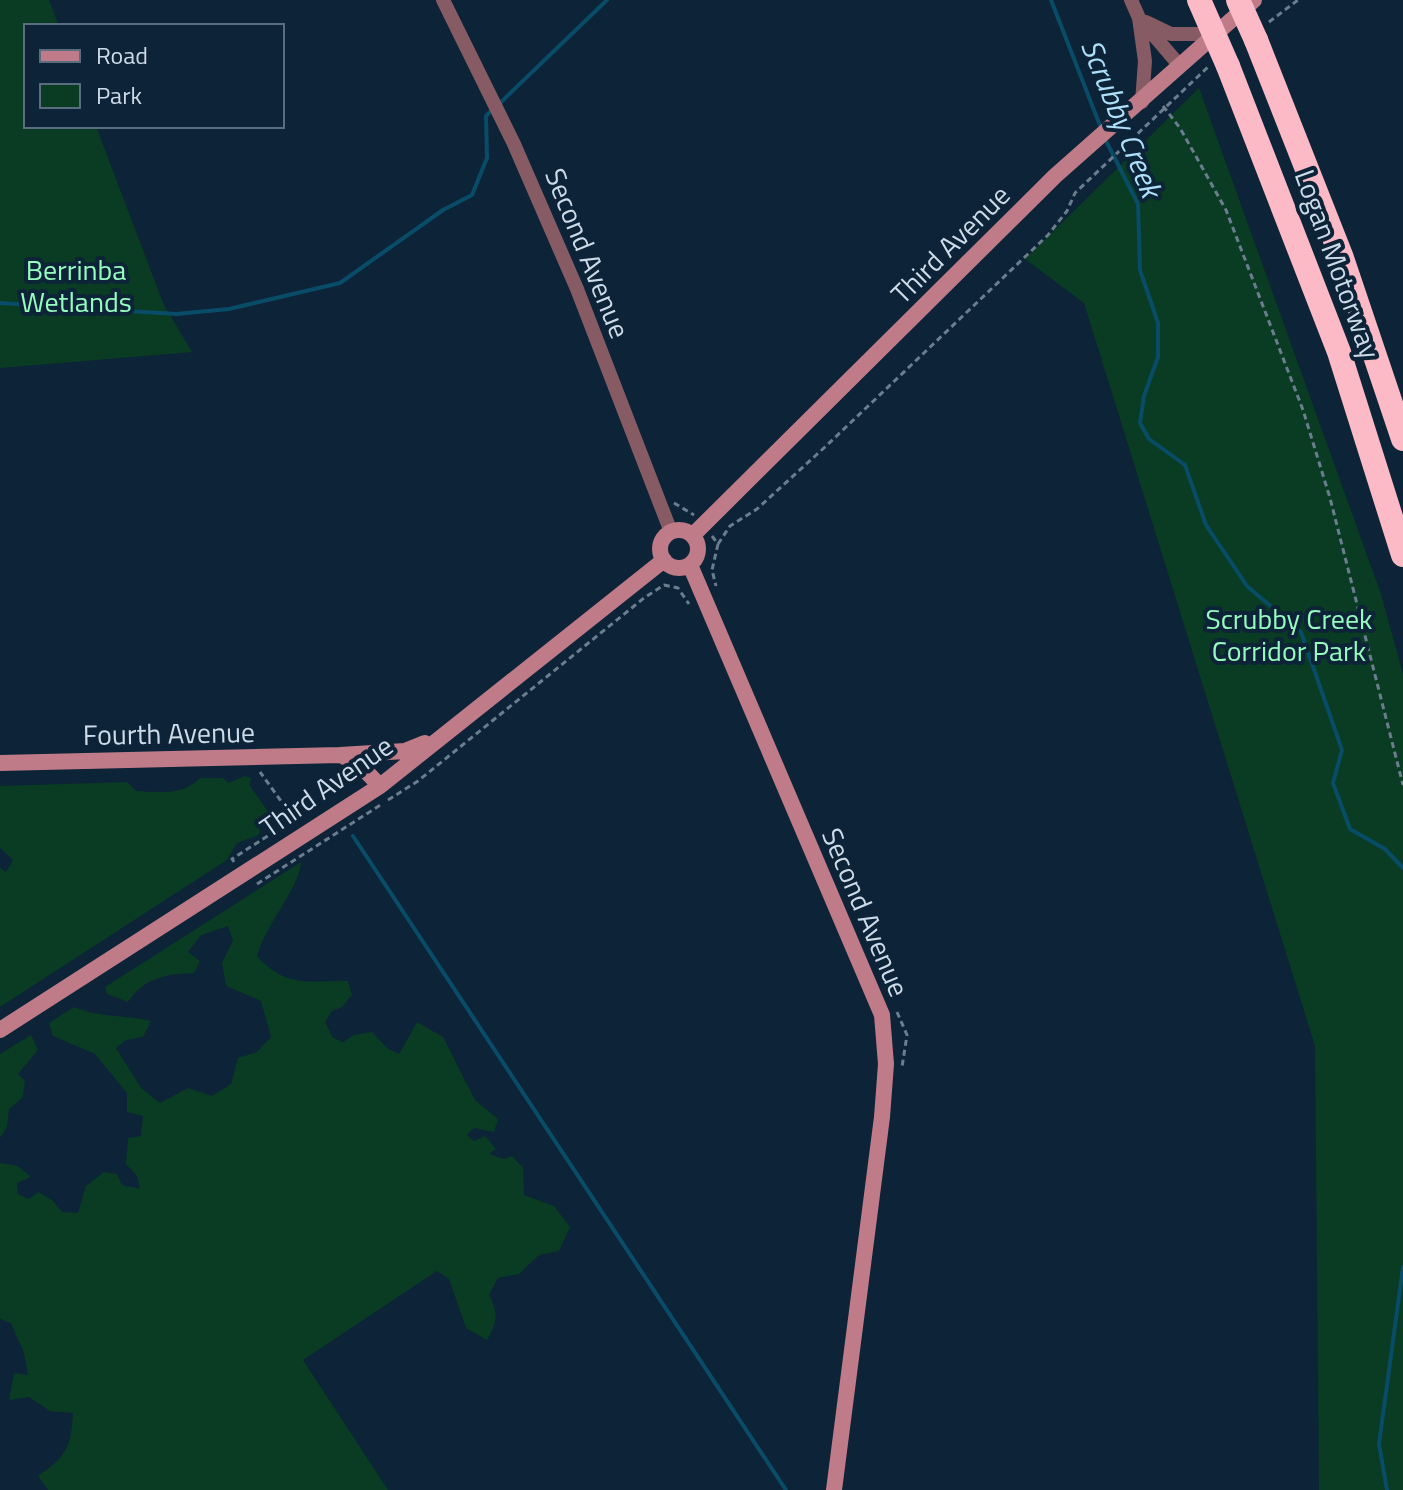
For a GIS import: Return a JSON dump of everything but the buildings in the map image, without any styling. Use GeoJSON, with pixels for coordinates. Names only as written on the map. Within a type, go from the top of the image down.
{"type":"FeatureCollection","features":[{"type":"Feature","properties":{"kind":"highway","name":"Logan Motorway"},"geometry":{"type":"LineString","coordinates":[[1199,0],[1339,352],[1403,555]]}},
{"type":"Feature","properties":{"kind":"highway","name":"Logan Motorway"},"geometry":{"type":"LineString","coordinates":[[1238,0],[1260,33],[1342,258],[1403,439]]}},
{"type":"Feature","properties":{"kind":"street","name":"Second Avenue"},"geometry":{"type":"LineString","coordinates":[[443,0],[514,144],[577,289],[671,532]]}},
{"type":"Feature","properties":{"kind":"street"},"geometry":{"type":"LineString","coordinates":[[1131,0],[1139,18],[1145,61],[1142,102]]}},
{"type":"Feature","properties":{"kind":"street","name":"Third Avenue"},"geometry":{"type":"LineString","coordinates":[[693,535],[1055,176],[1254,0]]}},
{"type":"Feature","properties":{"kind":"street"},"geometry":{"type":"LineString","coordinates":[[1139,18],[1171,34],[1214,34]]}},
{"type":"Feature","properties":{"kind":"street"},"geometry":{"type":"LineString","coordinates":[[1139,18],[1180,66]]}},
{"type":"Feature","properties":{"kind":"street"},"geometry":{"type":"LineString","coordinates":[[679,530],[693,535],[698,549],[690,565],[672,567],[664,560],[661,543],[671,532],[679,530]]}},
{"type":"Feature","properties":{"kind":"street","name":"Third Avenue"},"geometry":{"type":"LineString","coordinates":[[0,1030],[380,786],[664,560]]}},
{"type":"Feature","properties":{"kind":"street","name":"Second Avenue"},"geometry":{"type":"LineString","coordinates":[[690,565],[882,1015],[886,1064],[882,1117],[834,1490]]}},
{"type":"Feature","properties":{"kind":"street","name":"Fourth Avenue"},"geometry":{"type":"LineString","coordinates":[[0,763],[340,755],[405,751],[437,739]]}},
{"type":"Feature","properties":{"kind":"street"},"geometry":{"type":"LineString","coordinates":[[340,755],[361,766],[380,786]]}},
{"type":"Feature","properties":{"kind":"path"},"geometry":{"type":"LineString","coordinates":[[1260,33],[1298,0]]}},
{"type":"Feature","properties":{"kind":"path"},"geometry":{"type":"LineString","coordinates":[[718,544],[730,526],[757,509],[825,447],[1048,235],[1067,211],[1075,193],[1163,106],[1223,63]]}},
{"type":"Feature","properties":{"kind":"path"},"geometry":{"type":"LineString","coordinates":[[1163,106],[1180,128],[1226,210],[1303,410],[1330,498],[1403,785]]}},
{"type":"Feature","properties":{"kind":"path"},"geometry":{"type":"LineString","coordinates":[[896,1008],[907,1035],[900,1078]]}},
{"type":"Feature","properties":{"kind":"green space","name":"Berrinba Wetlands"},"geometry":{"type":"Polygon","coordinates":[[[0,0],[49,0],[58,24],[24,24],[24,128],[97,128],[163,303],[192,352],[0,368],[0,0]]]}},
{"type":"Feature","properties":{"kind":"green space","name":"Scrubby Creek Corridor Park"},"geometry":{"type":"Polygon","coordinates":[[[1199,88],[1381,594],[1403,674],[1403,1490],[1319,1490],[1315,1046],[1084,303],[1025,259],[1199,88]]]}},
{"type":"Feature","properties":{"kind":"green space"},"geometry":{"type":"Polygon","coordinates":[[[245,776],[251,778],[250,786],[272,817],[268,826],[260,827],[259,835],[237,843],[227,860],[0,1007],[0,868],[6,872],[13,860],[0,848],[0,786],[127,782],[136,791],[162,792],[186,788],[200,778],[223,778],[228,783],[245,776]]]}},
{"type":"Feature","properties":{"kind":"green space"},"geometry":{"type":"Polygon","coordinates":[[[301,862],[295,883],[257,956],[288,978],[309,982],[348,981],[352,995],[342,1007],[332,1011],[325,1022],[333,1038],[343,1042],[354,1035],[372,1032],[387,1048],[399,1054],[417,1022],[443,1037],[475,1100],[498,1119],[494,1132],[474,1128],[467,1135],[474,1141],[485,1136],[496,1149],[489,1154],[504,1159],[512,1156],[523,1168],[524,1195],[554,1206],[570,1227],[559,1251],[539,1255],[519,1274],[498,1278],[489,1295],[496,1318],[487,1340],[466,1328],[449,1279],[437,1271],[303,1360],[388,1490],[48,1490],[38,1476],[66,1450],[73,1413],[50,1411],[29,1397],[9,1400],[14,1373],[28,1375],[24,1353],[11,1323],[0,1319],[0,1163],[18,1166],[31,1177],[17,1183],[18,1194],[29,1199],[38,1192],[52,1200],[62,1212],[78,1213],[86,1186],[104,1172],[117,1174],[122,1185],[140,1189],[137,1176],[126,1164],[128,1138],[141,1136],[143,1116],[127,1112],[127,1093],[95,1054],[53,1036],[49,1023],[74,1007],[92,1013],[151,1021],[143,1037],[126,1040],[116,1048],[141,1088],[160,1103],[188,1088],[212,1096],[231,1084],[238,1058],[257,1052],[271,1037],[261,1001],[226,986],[222,963],[233,941],[228,926],[201,935],[188,952],[200,961],[194,973],[156,979],[141,987],[128,1002],[107,994],[105,987],[301,862]]]}},
{"type":"Feature","properties":{"kind":"green space"},"geometry":{"type":"Polygon","coordinates":[[[31,1035],[38,1050],[18,1074],[25,1081],[23,1097],[9,1109],[7,1127],[0,1138],[0,1054],[31,1035]]]}},
{"type":"Feature","properties":{"kind":"waterway","name":"Scrubby Creek"},"geometry":{"type":"LineString","coordinates":[[499,104],[607,0]]}},
{"type":"Feature","properties":{"kind":"waterway","name":"Scrubby Creek"},"geometry":{"type":"LineString","coordinates":[[1051,0],[1101,128]]}},
{"type":"Feature","properties":{"kind":"waterway","name":"Scrubby Creek"},"geometry":{"type":"LineString","coordinates":[[0,303],[176,314],[229,309],[340,283],[443,210],[472,195],[487,158],[486,116],[492,110]]}},
{"type":"Feature","properties":{"kind":"waterway","name":"Scrubby Creek"},"geometry":{"type":"LineString","coordinates":[[1104,137],[1138,204],[1140,270],[1158,323],[1158,357],[1144,396],[1140,423],[1149,439],[1185,465],[1206,525],[1247,586],[1301,632],[1342,750],[1333,783],[1350,829],[1385,849],[1403,868]]}},
{"type":"Feature","properties":{"kind":"waterway"},"geometry":{"type":"LineString","coordinates":[[353,836],[786,1490]]}},
{"type":"Feature","properties":{"kind":"waterway","name":"Scrubby Creek"},"geometry":{"type":"LineString","coordinates":[[1387,1490],[1379,1444],[1403,1267]]}}]}
